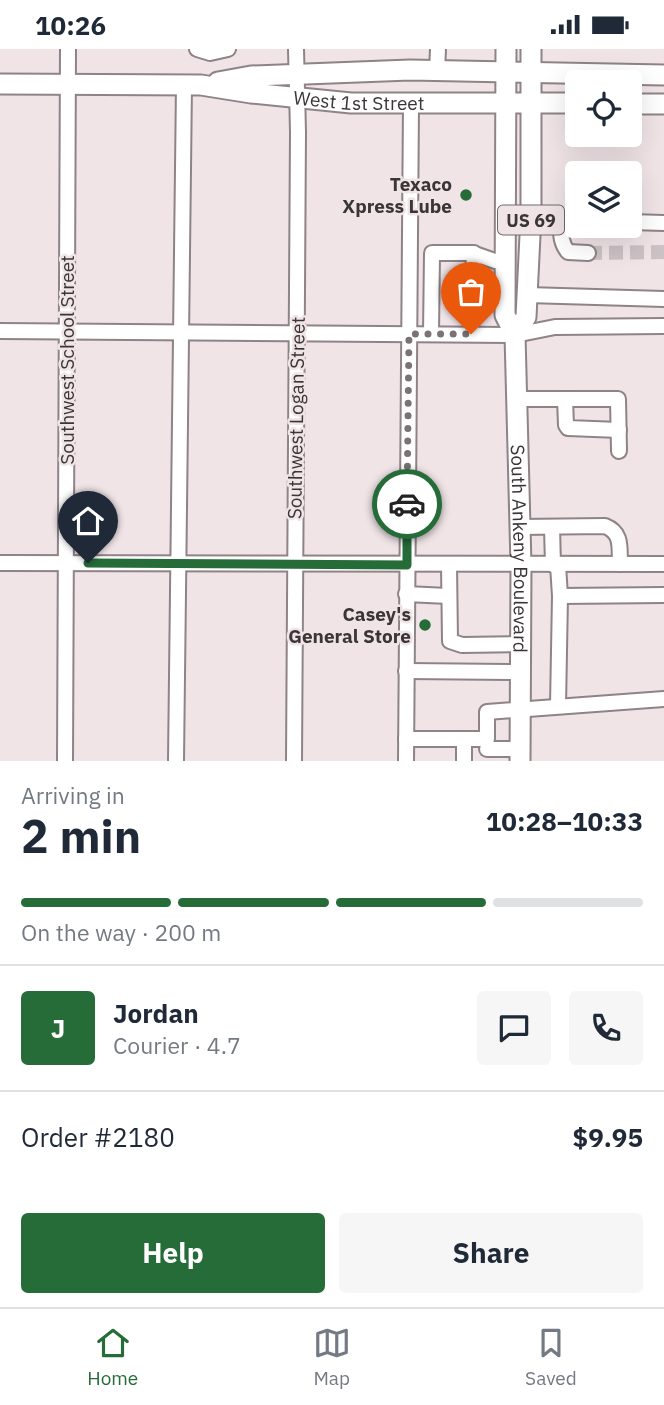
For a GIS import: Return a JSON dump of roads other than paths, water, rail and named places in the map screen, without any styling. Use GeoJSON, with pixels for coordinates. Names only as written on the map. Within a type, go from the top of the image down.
{"type":"FeatureCollection","features":[{"type":"Feature","properties":{"kind":"main road","name":"US 69"},"geometry":{"type":"LineString","coordinates":[[506,49],[519,87]]}},
{"type":"Feature","properties":{"kind":"main road","name":"US 69"},"geometry":{"type":"LineString","coordinates":[[519,87],[531,49]]}},
{"type":"Feature","properties":{"kind":"main road","name":"West 1st Street"},"geometry":{"type":"LineString","coordinates":[[193,85],[251,76],[437,71],[519,87]]}},
{"type":"Feature","properties":{"kind":"main road"},"geometry":{"type":"LineString","coordinates":[[519,87],[664,75]]}},
{"type":"Feature","properties":{"kind":"main road","name":"West 1st Street"},"geometry":{"type":"LineString","coordinates":[[0,84],[193,85],[351,103],[411,103],[519,87]]}},
{"type":"Feature","properties":{"kind":"main road"},"geometry":{"type":"LineString","coordinates":[[519,87],[565,99]]}},
{"type":"Feature","properties":{"kind":"main road","name":"South Ankeny Boulevard"},"geometry":{"type":"LineString","coordinates":[[515,335],[526,317],[531,221],[519,87]]}},
{"type":"Feature","properties":{"kind":"main road","name":"South Ankeny Boulevard"},"geometry":{"type":"LineString","coordinates":[[519,87],[505,262],[505,315],[515,335],[521,565],[521,755]]}},
{"type":"Feature","properties":{"kind":"main road"},"geometry":{"type":"LineString","coordinates":[[642,104],[664,104]]}},
{"type":"Feature","properties":{"kind":"street","name":"Southwest School Street"},"geometry":{"type":"LineString","coordinates":[[65,761],[68,49]]}},
{"type":"Feature","properties":{"kind":"street"},"geometry":{"type":"LineString","coordinates":[[197,49],[210,53],[224,50]]}},
{"type":"Feature","properties":{"kind":"street","name":"Southwest Logan Street"},"geometry":{"type":"LineString","coordinates":[[294,761],[298,97],[296,49]]}},
{"type":"Feature","properties":{"kind":"street"},"geometry":{"type":"LineString","coordinates":[[437,71],[438,49]]}},
{"type":"Feature","properties":{"kind":"street"},"geometry":{"type":"LineString","coordinates":[[176,761],[181,332],[193,85]]}},
{"type":"Feature","properties":{"kind":"street"},"geometry":{"type":"LineString","coordinates":[[406,761],[411,103]]}},
{"type":"Feature","properties":{"kind":"street"},"geometry":{"type":"LineString","coordinates":[[531,221],[565,221]]}},
{"type":"Feature","properties":{"kind":"street"},"geometry":{"type":"LineString","coordinates":[[561,221],[563,246],[568,252],[588,253]]}},
{"type":"Feature","properties":{"kind":"street"},"geometry":{"type":"LineString","coordinates":[[642,222],[664,223]]}},
{"type":"Feature","properties":{"kind":"street"},"geometry":{"type":"LineString","coordinates":[[431,334],[432,253],[474,253],[505,262]]}},
{"type":"Feature","properties":{"kind":"street"},"geometry":{"type":"LineString","coordinates":[[471,334],[474,253]]}},
{"type":"Feature","properties":{"kind":"street"},"geometry":{"type":"LineString","coordinates":[[527,295],[664,299]]}},
{"type":"Feature","properties":{"kind":"street"},"geometry":{"type":"LineString","coordinates":[[0,331],[515,335],[555,327],[664,327]]}},
{"type":"Feature","properties":{"kind":"street"},"geometry":{"type":"LineString","coordinates":[[517,399],[618,399],[619,451]]}},
{"type":"Feature","properties":{"kind":"street"},"geometry":{"type":"LineString","coordinates":[[565,399],[568,428],[619,430]]}},
{"type":"Feature","properties":{"kind":"street"},"geometry":{"type":"LineString","coordinates":[[520,527],[605,526],[613,529],[619,537],[620,564]]}},
{"type":"Feature","properties":{"kind":"street"},"geometry":{"type":"LineString","coordinates":[[552,527],[560,596],[558,706]]}},
{"type":"Feature","properties":{"kind":"street"},"geometry":{"type":"LineString","coordinates":[[0,562],[295,565],[664,564]]}},
{"type":"Feature","properties":{"kind":"street"},"geometry":{"type":"LineString","coordinates":[[449,565],[450,641],[462,645],[521,644]]}},
{"type":"Feature","properties":{"kind":"street"},"geometry":{"type":"LineString","coordinates":[[407,594],[448,596]]}},
{"type":"Feature","properties":{"kind":"street"},"geometry":{"type":"LineString","coordinates":[[560,596],[664,595]]}},
{"type":"Feature","properties":{"kind":"street"},"geometry":{"type":"LineString","coordinates":[[406,671],[521,672]]}},
{"type":"Feature","properties":{"kind":"street"},"geometry":{"type":"LineString","coordinates":[[487,750],[487,712],[664,699]]}},
{"type":"Feature","properties":{"kind":"street"},"geometry":{"type":"LineString","coordinates":[[406,739],[464,739],[487,750],[521,755]]}},
{"type":"Feature","properties":{"kind":"street"},"geometry":{"type":"LineString","coordinates":[[464,739],[464,761]]}},
{"type":"Feature","properties":{"kind":"tunnel"},"geometry":{"type":"LineString","coordinates":[[588,253],[664,252]]}},
{"type":"Feature","properties":{"kind":"place","name":"Texaco Xpress Lube"},"geometry":{"type":"Point","coordinates":[466,195]}},
{"type":"Feature","properties":{"kind":"place","name":"Casey's General Store"},"geometry":{"type":"Point","coordinates":[425,625]}}]}
